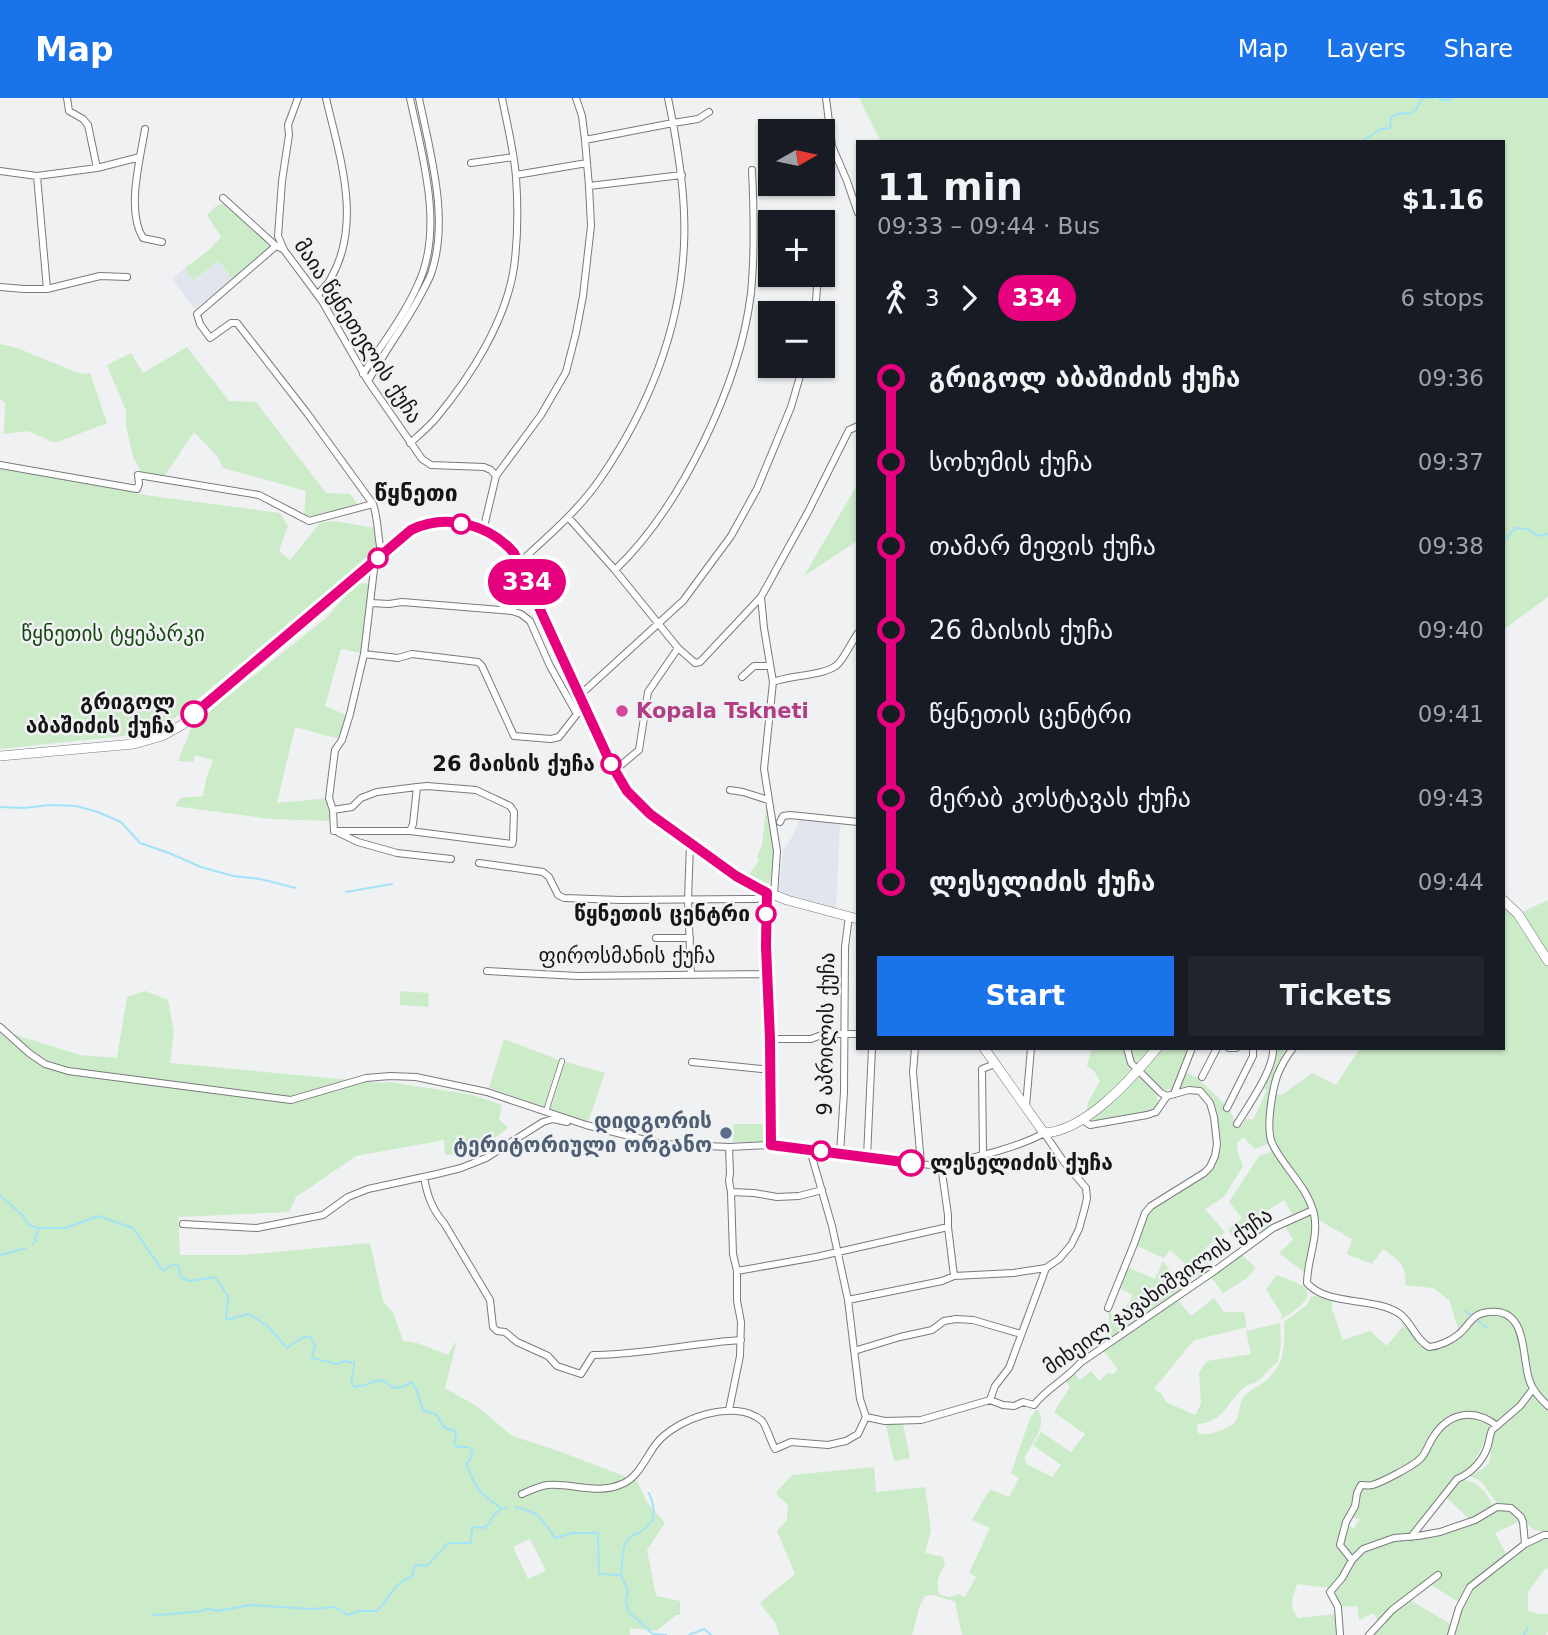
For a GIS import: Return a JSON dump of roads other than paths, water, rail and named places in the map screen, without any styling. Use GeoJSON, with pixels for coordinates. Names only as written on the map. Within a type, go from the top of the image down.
{"type":"FeatureCollection","features":[{"type":"Feature","properties":{"kind":"main road"},"geometry":{"type":"LineString","coordinates":[[0,756],[134,744],[175,730],[411,530],[428,523],[461,524],[504,542],[514,553],[580,695],[582,712],[614,771],[635,801],[736,876],[769,894],[853,918]]}},
{"type":"Feature","properties":{"kind":"main road"},"geometry":{"type":"LineString","coordinates":[[1505,902],[1518,914],[1548,961]]}},
{"type":"Feature","properties":{"kind":"main road"},"geometry":{"type":"LineString","coordinates":[[985,1050],[1044,1133],[1061,1130],[1083,1120],[1138,1071],[1155,1050]]}},
{"type":"Feature","properties":{"kind":"street"},"geometry":{"type":"LineString","coordinates":[[67,98],[69,111],[88,125],[97,168]]}},
{"type":"Feature","properties":{"kind":"street","name":"მაია წყნეთელის ქუჩა"},"geometry":{"type":"LineString","coordinates":[[298,98],[288,125],[282,184],[278,236],[284,250],[318,295],[368,382],[422,459],[431,465],[484,467],[491,470],[496,477]]}},
{"type":"Feature","properties":{"kind":"street"},"geometry":{"type":"LineString","coordinates":[[318,295],[330,280],[341,256],[346,235],[347,207],[342,170],[326,98]]}},
{"type":"Feature","properties":{"kind":"street"},"geometry":{"type":"LineString","coordinates":[[363,374],[395,330],[419,282],[428,255],[430,207],[410,98]]}},
{"type":"Feature","properties":{"kind":"street"},"geometry":{"type":"LineString","coordinates":[[395,330],[411,313],[430,276],[437,249],[438,205],[419,98]]}},
{"type":"Feature","properties":{"kind":"street"},"geometry":{"type":"LineString","coordinates":[[410,443],[436,419],[465,379],[492,335],[508,291],[514,268],[516,242],[516,175],[502,98]]}},
{"type":"Feature","properties":{"kind":"street"},"geometry":{"type":"LineString","coordinates":[[483,531],[496,477],[541,415],[566,372],[576,333],[591,226],[585,140],[576,98]]}},
{"type":"Feature","properties":{"kind":"street"},"geometry":{"type":"LineString","coordinates":[[519,563],[568,517],[600,480],[647,396],[667,344],[676,312],[683,258],[681,176],[668,98]]}},
{"type":"Feature","properties":{"kind":"street"},"geometry":{"type":"LineString","coordinates":[[826,98],[832,146],[856,208]]}},
{"type":"Feature","properties":{"kind":"street"},"geometry":{"type":"LineString","coordinates":[[585,140],[698,119],[709,112]]}},
{"type":"Feature","properties":{"kind":"street"},"geometry":{"type":"LineString","coordinates":[[145,129],[135,196],[136,226],[143,237],[162,242]]}},
{"type":"Feature","properties":{"kind":"street"},"geometry":{"type":"LineString","coordinates":[[0,171],[37,176],[97,168],[141,157]]}},
{"type":"Feature","properties":{"kind":"street"},"geometry":{"type":"LineString","coordinates":[[471,163],[513,157]]}},
{"type":"Feature","properties":{"kind":"street"},"geometry":{"type":"LineString","coordinates":[[516,175],[587,163]]}},
{"type":"Feature","properties":{"kind":"street"},"geometry":{"type":"LineString","coordinates":[[615,570],[634,553],[674,498],[704,442],[727,385],[740,343],[750,294],[755,226],[752,170]]}},
{"type":"Feature","properties":{"kind":"street"},"geometry":{"type":"LineString","coordinates":[[37,176],[47,289]]}},
{"type":"Feature","properties":{"kind":"street"},"geometry":{"type":"LineString","coordinates":[[589,187],[681,176]]}},
{"type":"Feature","properties":{"kind":"street"},"geometry":{"type":"LineString","coordinates":[[223,198],[276,246],[284,250]]}},
{"type":"Feature","properties":{"kind":"street"},"geometry":{"type":"LineString","coordinates":[[430,207],[438,205]]}},
{"type":"Feature","properties":{"kind":"street"},"geometry":{"type":"LineString","coordinates":[[276,246],[197,314],[200,324],[210,338],[231,323],[237,323],[307,413],[377,513],[378,558],[364,654],[350,714],[342,740],[335,750],[329,798],[333,810],[334,831]]}},
{"type":"Feature","properties":{"kind":"street"},"geometry":{"type":"LineString","coordinates":[[0,287],[47,289],[100,276],[127,277]]}},
{"type":"Feature","properties":{"kind":"street"},"geometry":{"type":"LineString","coordinates":[[368,382],[385,346]]}},
{"type":"Feature","properties":{"kind":"street"},"geometry":{"type":"LineString","coordinates":[[580,695],[683,601],[731,536],[757,489],[791,407],[799,378]]}},
{"type":"Feature","properties":{"kind":"street"},"geometry":{"type":"LineString","coordinates":[[568,517],[678,648],[695,663],[700,662],[761,597],[849,430],[856,427]]}},
{"type":"Feature","properties":{"kind":"street"},"geometry":{"type":"LineString","coordinates":[[0,465],[136,489],[139,484],[138,475],[259,495],[309,521],[373,505]]}},
{"type":"Feature","properties":{"kind":"street"},"geometry":{"type":"LineString","coordinates":[[761,597],[773,682],[764,769],[777,851],[769,894],[766,974],[771,1070],[771,1145]]}},
{"type":"Feature","properties":{"kind":"street"},"geometry":{"type":"LineString","coordinates":[[364,654],[398,658],[412,654],[478,662],[514,736],[551,739],[559,737],[582,712],[550,666],[530,621],[522,614],[402,602],[371,603]]}},
{"type":"Feature","properties":{"kind":"street"},"geometry":{"type":"LineString","coordinates":[[773,682],[781,678],[817,673],[837,665],[856,635]]}},
{"type":"Feature","properties":{"kind":"street"},"geometry":{"type":"LineString","coordinates":[[614,771],[639,750],[648,692],[678,648]]}},
{"type":"Feature","properties":{"kind":"street"},"geometry":{"type":"LineString","coordinates":[[742,677],[754,666],[770,666]]}},
{"type":"Feature","properties":{"kind":"street"},"geometry":{"type":"LineString","coordinates":[[333,810],[352,807],[361,798],[377,792],[426,786],[476,790],[510,806],[514,812],[512,844],[410,831],[334,831]]}},
{"type":"Feature","properties":{"kind":"street"},"geometry":{"type":"LineString","coordinates":[[410,831],[417,787]]}},
{"type":"Feature","properties":{"kind":"street"},"geometry":{"type":"LineString","coordinates":[[730,790],[768,800]]}},
{"type":"Feature","properties":{"kind":"street"},"geometry":{"type":"LineString","coordinates":[[780,822],[783,816],[790,815],[856,822]]}},
{"type":"Feature","properties":{"kind":"street"},"geometry":{"type":"LineString","coordinates":[[334,831],[358,842],[397,853],[451,859]]}},
{"type":"Feature","properties":{"kind":"street"},"geometry":{"type":"LineString","coordinates":[[690,844],[688,900],[691,975]]}},
{"type":"Feature","properties":{"kind":"street"},"geometry":{"type":"LineString","coordinates":[[480,863],[543,872],[549,877],[558,895],[564,898],[756,899],[769,894]]}},
{"type":"Feature","properties":{"kind":"street","name":"9 აპრილის ქუჩა"},"geometry":{"type":"LineString","coordinates":[[840,1153],[844,1092],[845,947],[853,918]]}},
{"type":"Feature","properties":{"kind":"street"},"geometry":{"type":"LineString","coordinates":[[656,938],[690,938]]}},
{"type":"Feature","properties":{"kind":"street","name":"ფიროსმანის ქუჩა"},"geometry":{"type":"LineString","coordinates":[[487,971],[578,976],[766,974]]}},
{"type":"Feature","properties":{"kind":"street"},"geometry":{"type":"LineString","coordinates":[[0,1027],[45,1064],[68,1071],[291,1100],[366,1078],[416,1077],[487,1092],[586,1125]]}},
{"type":"Feature","properties":{"kind":"street"},"geometry":{"type":"LineString","coordinates":[[770,1039],[811,1039],[824,1034],[856,1034]]}},
{"type":"Feature","properties":{"kind":"street"},"geometry":{"type":"LineString","coordinates":[[867,1157],[872,1050]]}},
{"type":"Feature","properties":{"kind":"street"},"geometry":{"type":"LineString","coordinates":[[915,1050],[913,1072],[921,1164]]}},
{"type":"Feature","properties":{"kind":"street"},"geometry":{"type":"LineString","coordinates":[[1026,1108],[1031,1050]]}},
{"type":"Feature","properties":{"kind":"street"},"geometry":{"type":"LineString","coordinates":[[1108,1308],[1145,1213],[1151,1206],[1204,1173],[1215,1156],[1217,1143],[1210,1103],[1200,1091],[1170,1095],[1138,1071],[1131,1063],[1128,1050]]}},
{"type":"Feature","properties":{"kind":"street"},"geometry":{"type":"LineString","coordinates":[[1083,1120],[1090,1125],[1156,1112],[1170,1095],[1191,1050]]}},
{"type":"Feature","properties":{"kind":"street"},"geometry":{"type":"LineString","coordinates":[[1202,1077],[1216,1050]]}},
{"type":"Feature","properties":{"kind":"street"},"geometry":{"type":"LineString","coordinates":[[1227,1108],[1253,1056],[1253,1050]]}},
{"type":"Feature","properties":{"kind":"street"},"geometry":{"type":"LineString","coordinates":[[1237,1124],[1267,1073],[1274,1057],[1273,1050]]}},
{"type":"Feature","properties":{"kind":"street"},"geometry":{"type":"LineString","coordinates":[[1292,1050],[1277,1077],[1269,1137],[1301,1184],[1313,1210],[1315,1232],[1307,1283],[1320,1294],[1368,1303],[1401,1315],[1417,1337],[1429,1347],[1458,1335],[1474,1317],[1481,1314],[1500,1313],[1510,1317],[1522,1338],[1526,1368],[1533,1389],[1548,1406]]}},
{"type":"Feature","properties":{"kind":"street"},"geometry":{"type":"LineString","coordinates":[[546,1111],[562,1061]]}},
{"type":"Feature","properties":{"kind":"street"},"geometry":{"type":"LineString","coordinates":[[692,1062],[771,1070]]}},
{"type":"Feature","properties":{"kind":"street"},"geometry":{"type":"LineString","coordinates":[[983,1155],[982,1069],[995,1064]]}},
{"type":"Feature","properties":{"kind":"street"},"geometry":{"type":"LineString","coordinates":[[183,1224],[257,1227],[323,1216],[348,1197],[368,1189],[461,1168],[553,1119],[661,1144],[729,1147],[771,1145],[941,1165],[983,1155],[1044,1133],[1064,1163],[1086,1188],[1087,1198],[1079,1229],[1071,1245],[1059,1259],[1046,1268],[1013,1273],[954,1276],[848,1300]]}},
{"type":"Feature","properties":{"kind":"street"},"geometry":{"type":"LineString","coordinates":[[729,1147],[733,1254],[741,1322],[740,1356],[729,1410]]}},
{"type":"Feature","properties":{"kind":"street"},"geometry":{"type":"LineString","coordinates":[[523,1494],[546,1485],[611,1488],[624,1484],[646,1460],[655,1445],[674,1427],[716,1412],[729,1410],[762,1420],[775,1450],[791,1442],[828,1445],[846,1441],[858,1434],[866,1418],[860,1399],[848,1300],[832,1226],[810,1150]]}},
{"type":"Feature","properties":{"kind":"street"},"geometry":{"type":"LineString","coordinates":[[941,1165],[954,1276]]}},
{"type":"Feature","properties":{"kind":"street"},"geometry":{"type":"LineString","coordinates":[[424,1177],[435,1212],[490,1300],[493,1327],[548,1356],[556,1366],[580,1374],[593,1355],[741,1340]]}},
{"type":"Feature","properties":{"kind":"street"},"geometry":{"type":"LineString","coordinates":[[731,1192],[777,1197],[799,1196],[822,1190]]}},
{"type":"Feature","properties":{"kind":"street","name":"მიხეილ ჯავახიშვილის ქუჩა"},"geometry":{"type":"LineString","coordinates":[[866,1418],[885,1421],[921,1420],[990,1400],[1003,1405],[1014,1406],[1023,1402],[1034,1405],[1045,1392],[1080,1363],[1273,1228],[1313,1210]]}},
{"type":"Feature","properties":{"kind":"street"},"geometry":{"type":"LineString","coordinates":[[737,1271],[816,1257],[948,1227]]}},
{"type":"Feature","properties":{"kind":"street"},"geometry":{"type":"LineString","coordinates":[[990,1400],[995,1386],[1009,1368],[1046,1268]]}},
{"type":"Feature","properties":{"kind":"street"},"geometry":{"type":"LineString","coordinates":[[854,1351],[932,1330],[944,1321],[956,1319],[973,1320],[1021,1334]]}},
{"type":"Feature","properties":{"kind":"street"},"geometry":{"type":"LineString","coordinates":[[1411,1537],[1457,1479],[1478,1463],[1489,1441],[1489,1435],[1520,1406],[1533,1389]]}},
{"type":"Feature","properties":{"kind":"street"},"geometry":{"type":"LineString","coordinates":[[1352,1560],[1340,1545],[1361,1485],[1372,1485],[1402,1472],[1421,1459],[1446,1421],[1462,1414],[1490,1420],[1497,1426]]}},
{"type":"Feature","properties":{"kind":"street"},"geometry":{"type":"LineString","coordinates":[[1340,1635],[1338,1607],[1330,1592],[1363,1549],[1394,1538],[1440,1532],[1475,1520],[1497,1507],[1511,1508],[1521,1517],[1524,1544]]}},
{"type":"Feature","properties":{"kind":"street"},"geometry":{"type":"LineString","coordinates":[[1451,1635],[1459,1608],[1470,1587],[1524,1544],[1548,1535]]}},
{"type":"Feature","properties":{"kind":"street"},"geometry":{"type":"LineString","coordinates":[[1368,1635],[1392,1611],[1438,1575]]}},
{"type":"Feature","properties":{"kind":"waterway"},"geometry":{"type":"LineString","coordinates":[[1363,140],[1381,129],[1390,128],[1391,117],[1416,110],[1422,98],[1434,98]]}},
{"type":"Feature","properties":{"kind":"waterway"},"geometry":{"type":"LineString","coordinates":[[1439,98],[1451,98]]}},
{"type":"Feature","properties":{"kind":"waterway"},"geometry":{"type":"LineString","coordinates":[[1505,540],[1515,528],[1528,529],[1538,536],[1548,534]]}},
{"type":"Feature","properties":{"kind":"waterway"},"geometry":{"type":"LineString","coordinates":[[0,807],[76,806],[98,812],[121,822],[140,843],[201,867],[296,888]]}},
{"type":"Feature","properties":{"kind":"waterway"},"geometry":{"type":"LineString","coordinates":[[346,892],[392,884]]}},
{"type":"Feature","properties":{"kind":"waterway"},"geometry":{"type":"LineString","coordinates":[[0,1195],[29,1225],[38,1228],[66,1228],[98,1216],[133,1228],[163,1271],[178,1264],[181,1277],[189,1281],[215,1277],[228,1296],[226,1320],[249,1314],[268,1326],[287,1348],[310,1336],[315,1345],[312,1358],[337,1364],[345,1361],[354,1363],[354,1387],[378,1380],[400,1388],[412,1382],[423,1410],[437,1415],[443,1426],[455,1431],[454,1441],[457,1447],[468,1447],[472,1451],[466,1464],[480,1490],[502,1509],[506,1508]]}},
{"type":"Feature","properties":{"kind":"waterway"},"geometry":{"type":"LineString","coordinates":[[33,1244],[38,1229]]}},
{"type":"Feature","properties":{"kind":"waterway"},"geometry":{"type":"LineString","coordinates":[[0,1255],[26,1248]]}},
{"type":"Feature","properties":{"kind":"waterway"},"geometry":{"type":"LineString","coordinates":[[1465,1311],[1473,1317]]}},
{"type":"Feature","properties":{"kind":"waterway"},"geometry":{"type":"LineString","coordinates":[[1477,1320],[1487,1328]]}},
{"type":"Feature","properties":{"kind":"waterway"},"geometry":{"type":"LineString","coordinates":[[621,1575],[626,1542],[646,1528],[652,1520],[654,1510],[649,1493]]}},
{"type":"Feature","properties":{"kind":"waterway"},"geometry":{"type":"LineString","coordinates":[[515,1507],[539,1517],[555,1538],[572,1533],[598,1533],[599,1574],[621,1575],[628,1591],[628,1611],[653,1634],[666,1635]]}},
{"type":"Feature","properties":{"kind":"waterway"},"geometry":{"type":"LineString","coordinates":[[152,1614],[204,1611],[206,1608],[217,1611],[251,1605],[311,1609],[335,1607],[348,1615],[359,1611],[377,1611],[401,1582],[412,1577],[417,1565],[427,1566],[448,1543],[471,1543],[472,1527],[484,1528],[500,1510]]}},
{"type":"Feature","properties":{"kind":"waterway"},"geometry":{"type":"LineString","coordinates":[[1524,1635],[1528,1627]]}},
{"type":"Feature","properties":{"kind":"waterway"},"geometry":{"type":"LineString","coordinates":[[689,1635],[704,1629],[711,1635]]}},
{"type":"Feature","properties":{"kind":"place","name":"Kopala Tskneti"},"geometry":{"type":"Point","coordinates":[622,711]}},
{"type":"Feature","properties":{"kind":"place","name":"გრიგოლ აბაშიძის ქუჩა"},"geometry":{"type":"Point","coordinates":[194,714]}},
{"type":"Feature","properties":{"kind":"place","name":"26 მაისის ქუჩა"},"geometry":{"type":"Point","coordinates":[611,764]}},
{"type":"Feature","properties":{"kind":"place","name":"წყნეთის ცენტრი"},"geometry":{"type":"Point","coordinates":[766,914]}},
{"type":"Feature","properties":{"kind":"place","name":"დიდგორის ტერიტორიული ორგანო"},"geometry":{"type":"Point","coordinates":[726,1133]}},
{"type":"Feature","properties":{"kind":"place","name":"ლესელიძის ქუჩა"},"geometry":{"type":"Point","coordinates":[911,1163]}},
{"type":"Feature","properties":{"kind":"district","name":"წყნეთი"},"geometry":{"type":"Point","coordinates":[416,493]}},
{"type":"Feature","properties":{"kind":"park label","name":"წყნეთის ტყეპარკი"},"geometry":{"type":"Point","coordinates":[113,634]}}]}
